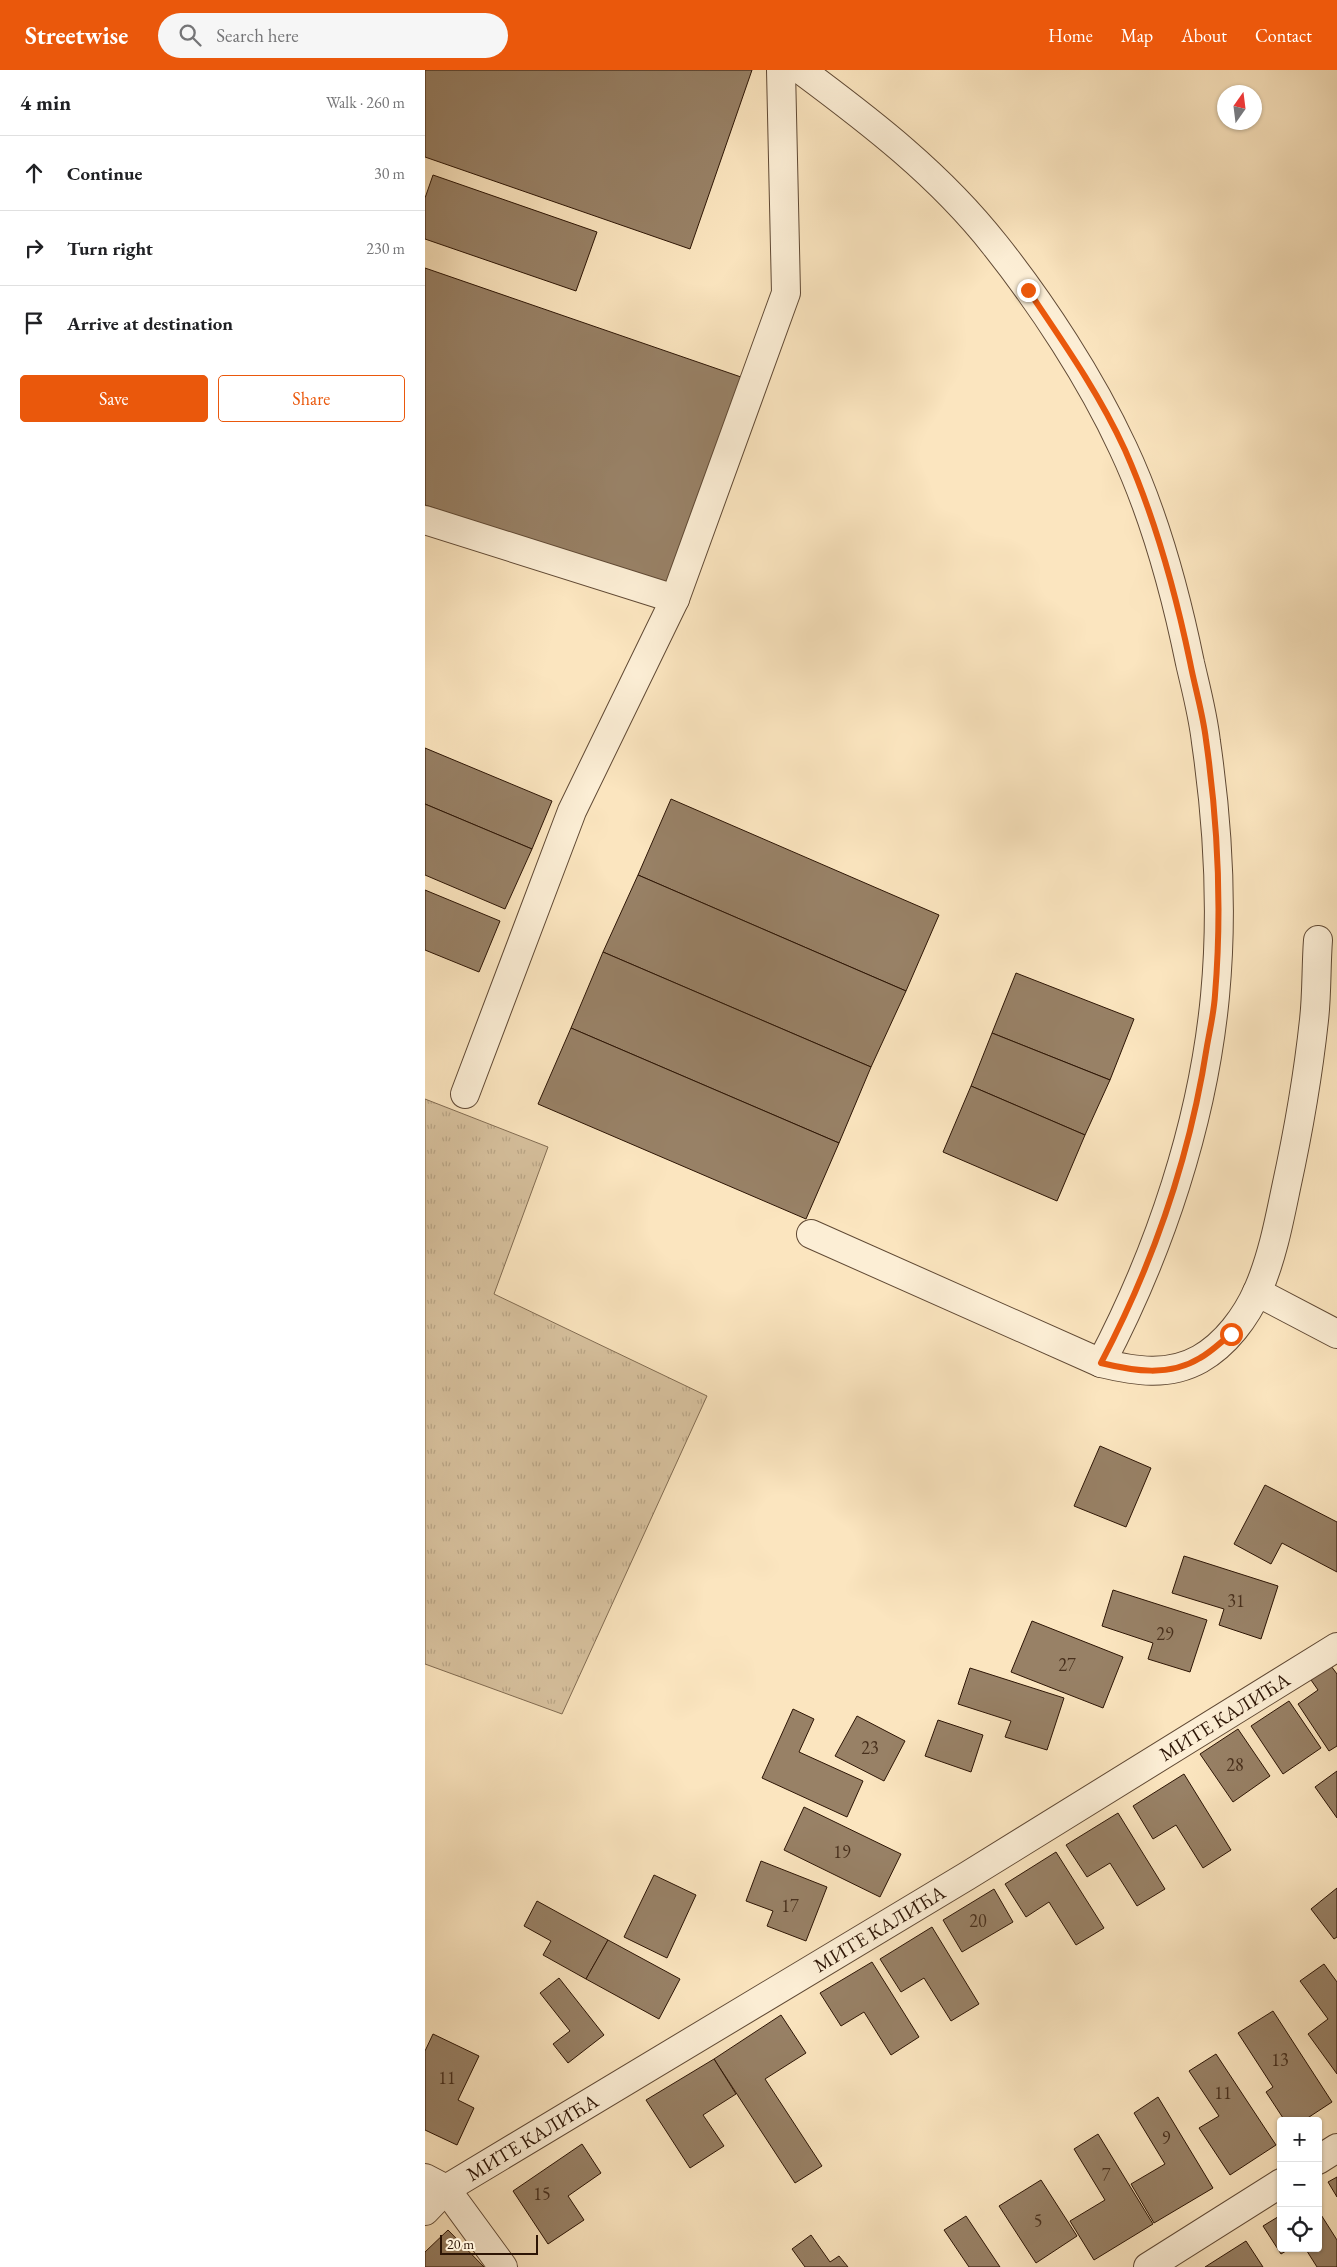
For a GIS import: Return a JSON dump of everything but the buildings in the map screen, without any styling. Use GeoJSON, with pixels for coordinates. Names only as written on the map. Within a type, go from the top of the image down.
{"type":"FeatureCollection","features":[{"type":"Feature","properties":{"kind":"street"},"geometry":{"type":"LineString","coordinates":[[465,1094],[572,811],[675,599],[786,293],[781,70]]}},
{"type":"Feature","properties":{"kind":"street"},"geometry":{"type":"LineString","coordinates":[[801,70],[879,127],[920,164],[994,244],[1033,297],[1100,401],[1125,450],[1149,513],[1170,577],[1185,638],[1206,739],[1216,834],[1219,920],[1215,998],[1203,1075],[1188,1140],[1164,1216],[1125,1318],[1101,1363]]}},
{"type":"Feature","properties":{"kind":"street"},"geometry":{"type":"LineString","coordinates":[[425,520],[675,599]]}},
{"type":"Feature","properties":{"kind":"street"},"geometry":{"type":"LineString","coordinates":[[811,1234],[1101,1363],[1133,1371],[1171,1370],[1200,1358],[1231,1334],[1257,1292],[1266,1270],[1280,1218],[1294,1152],[1314,1020],[1317,940]]}},
{"type":"Feature","properties":{"kind":"street"},"geometry":{"type":"LineString","coordinates":[[1257,1292],[1337,1334]]}},
{"type":"Feature","properties":{"kind":"street","name":"МИТЕ КАЛИЋА"},"geometry":{"type":"LineString","coordinates":[[425,2211],[435,2184],[967,1876],[1337,1647]]}},
{"type":"Feature","properties":{"kind":"street"},"geometry":{"type":"LineString","coordinates":[[1322,2157],[1337,2148]]}},
{"type":"Feature","properties":{"kind":"street"},"geometry":{"type":"LineString","coordinates":[[435,2184],[503,2267]]}},
{"type":"Feature","properties":{"kind":"street"},"geometry":{"type":"LineString","coordinates":[[1148,2267],[1277,2186]]}},
{"type":"Feature","properties":{"kind":"green space"},"geometry":{"type":"Polygon","coordinates":[[[425,1099],[548,1147],[494,1294],[707,1396],[562,1714],[425,1664],[425,1099]]]}},
{"type":"Feature","properties":{"kind":"route"},"geometry":{"type":"LineString","coordinates":[[1028,290],[1100,401],[1125,450],[1149,513],[1170,577],[1187,647],[1206,739],[1216,834],[1219,920],[1215,998],[1203,1075],[1188,1140],[1164,1216],[1125,1318],[1101,1363],[1133,1371],[1171,1370],[1200,1358],[1231,1334]]}}]}
